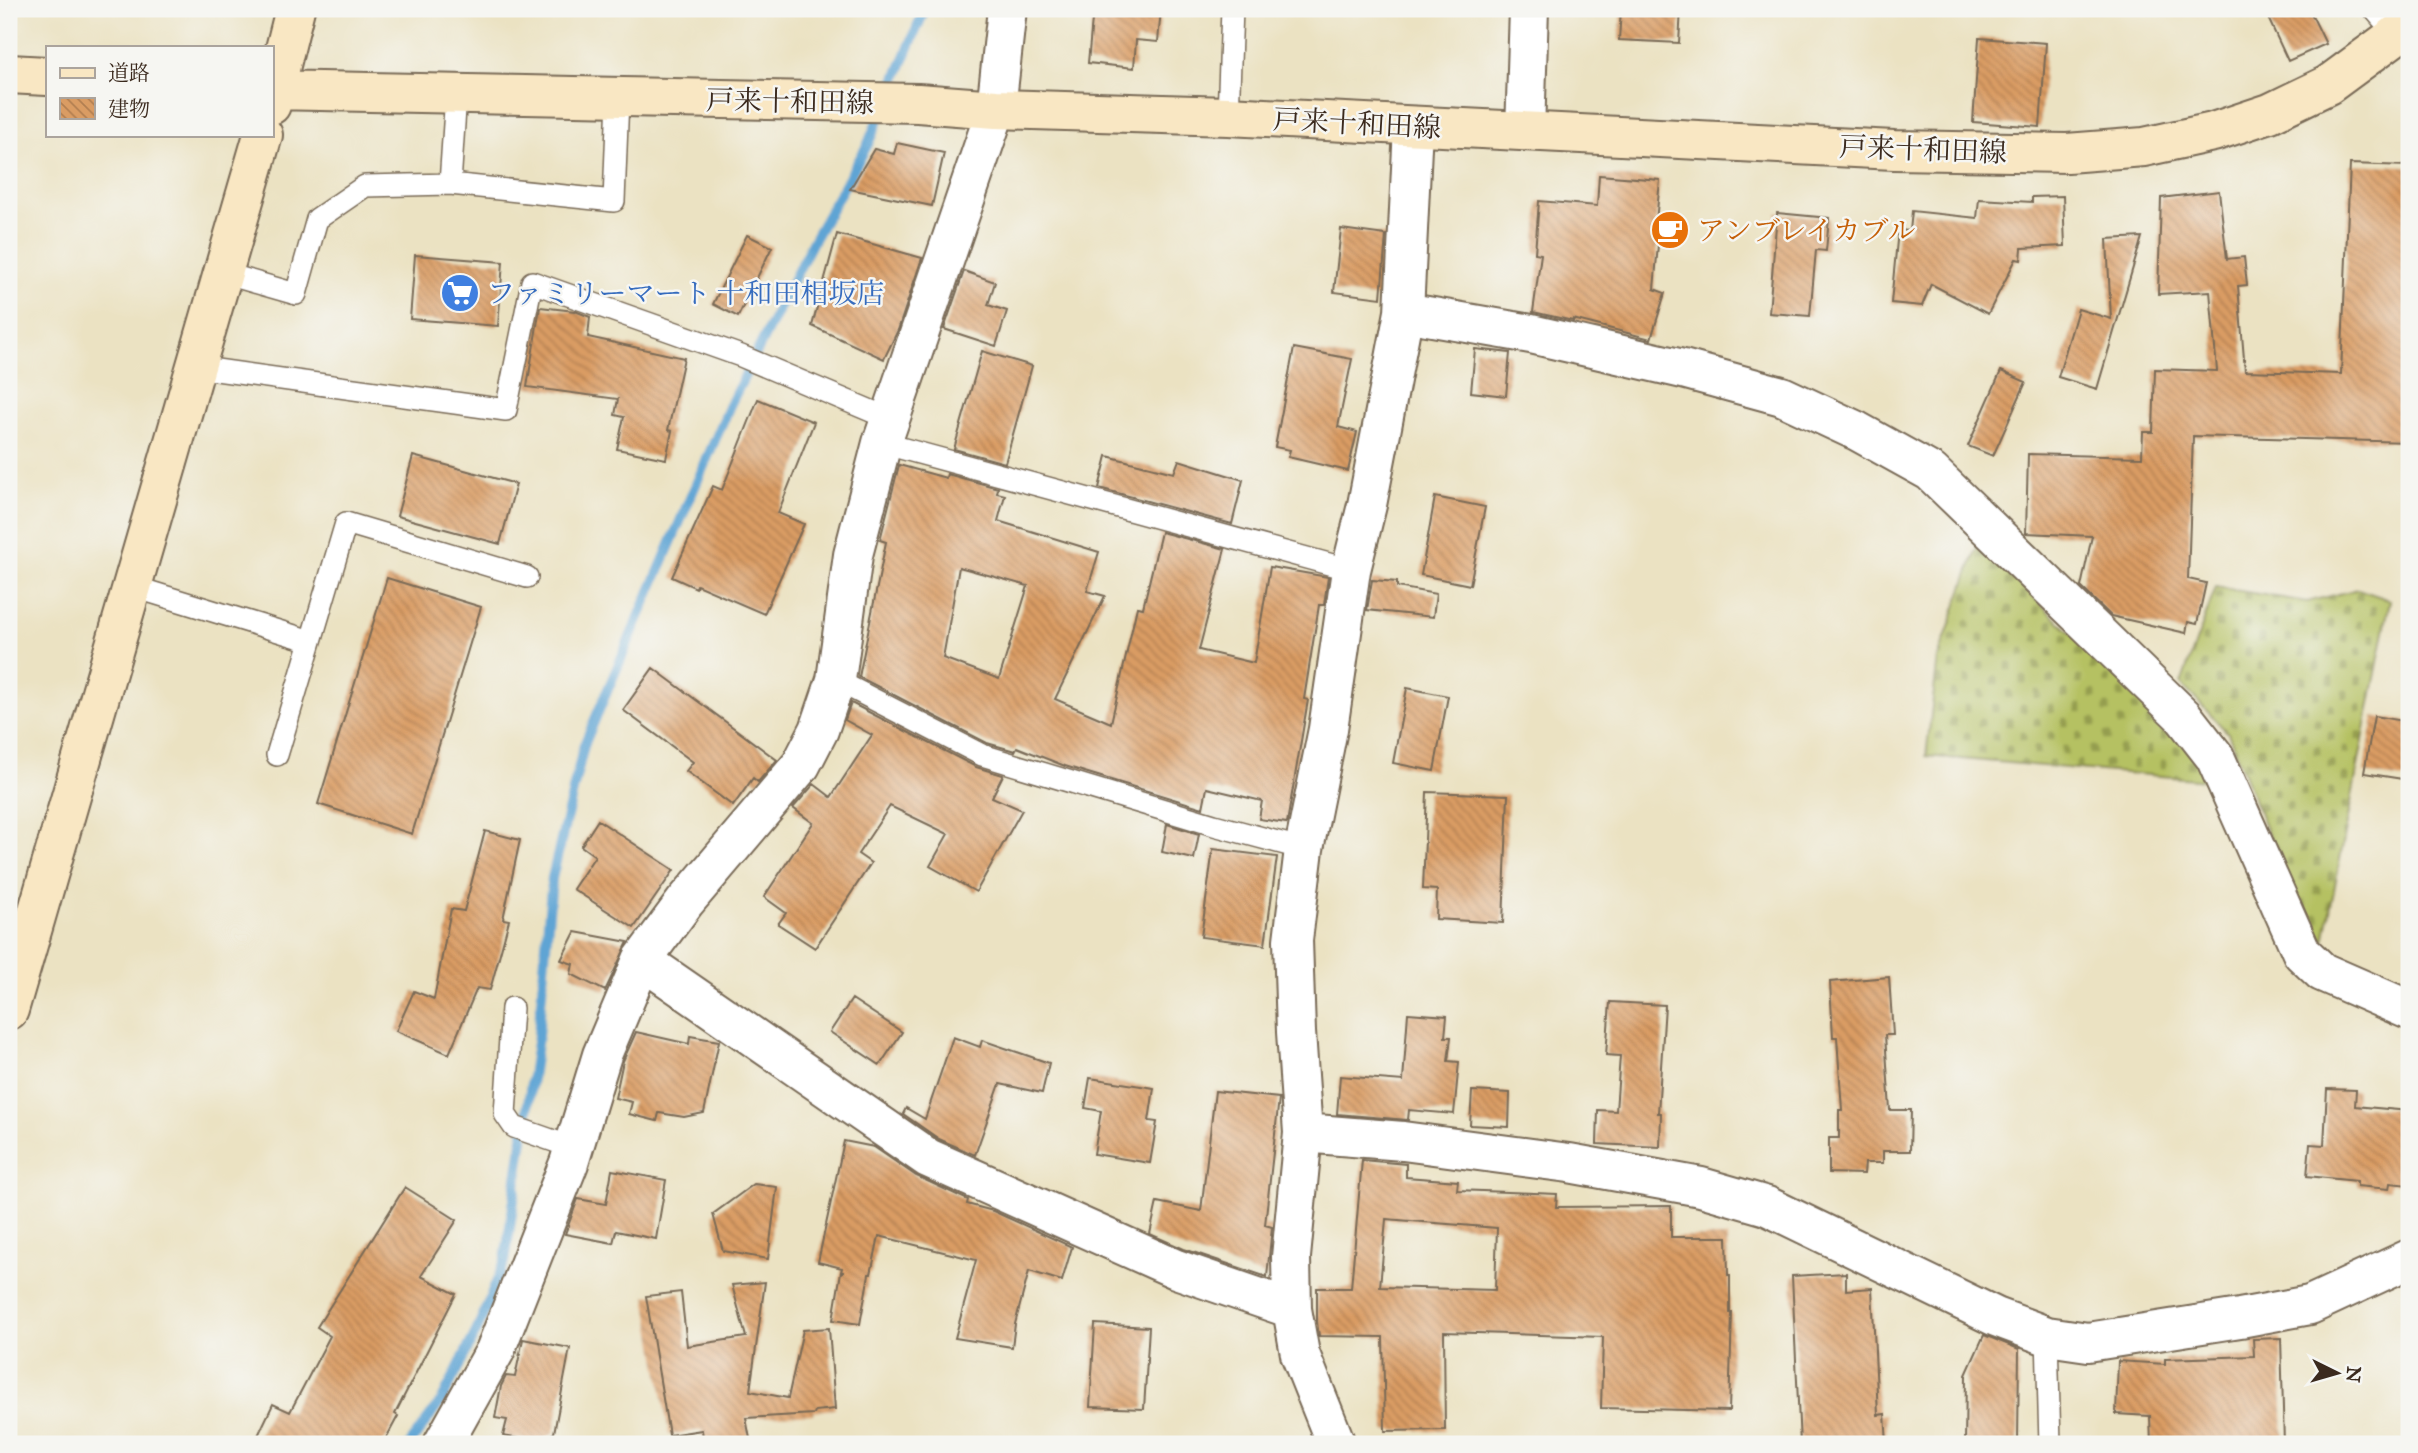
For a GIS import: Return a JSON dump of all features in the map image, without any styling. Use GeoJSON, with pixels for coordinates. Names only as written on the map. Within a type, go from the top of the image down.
{"type":"FeatureCollection","features":[{"type":"Feature","properties":{"kind":"main road"},"geometry":{"type":"LineString","coordinates":[[273,95],[295,9]]}},
{"type":"Feature","properties":{"kind":"main road","name":"戸来十和田線"},"geometry":{"type":"LineString","coordinates":[[273,95],[456,94],[918,103],[996,109],[1228,116],[1894,150],[2067,153],[2144,147],[2213,132],[2270,113],[2329,85],[2397,29]]}},
{"type":"Feature","properties":{"kind":"main road"},"geometry":{"type":"LineString","coordinates":[[9,74],[46,76]]}},
{"type":"Feature","properties":{"kind":"main road"},"geometry":{"type":"LineString","coordinates":[[9,1010],[262,136]]}},
{"type":"Feature","properties":{"kind":"street"},"geometry":{"type":"LineString","coordinates":[[443,1444],[495,1351],[574,1148],[602,1055],[642,960],[685,902],[800,765],[818,730],[836,680],[853,555],[886,431],[996,109],[1007,9]]}},
{"type":"Feature","properties":{"kind":"street"},"geometry":{"type":"LineString","coordinates":[[1525,131],[1529,9]]}},
{"type":"Feature","properties":{"kind":"street"},"geometry":{"type":"LineString","coordinates":[[1336,1444],[1300,1354],[1292,1309],[1291,1256],[1303,1133],[1293,940],[1304,849],[1328,729],[1352,570],[1404,312],[1412,127]]}},
{"type":"Feature","properties":{"kind":"street"},"geometry":{"type":"LineString","coordinates":[[1404,312],[1531,334],[1683,369],[1782,396],[1857,431],[1931,472],[2183,716],[2215,757],[2302,953],[2322,972],[2409,1010]]}},
{"type":"Feature","properties":{"kind":"street"},"geometry":{"type":"LineString","coordinates":[[642,960],[928,1158],[1176,1269],[1292,1309]]}},
{"type":"Feature","properties":{"kind":"street"},"geometry":{"type":"LineString","coordinates":[[1303,1133],[1445,1146],[1569,1163],[1701,1187],[1767,1206],[1996,1317],[2047,1336],[2088,1342],[2310,1304],[2409,1259]]}},
{"type":"Feature","properties":{"kind":"lane"},"geometry":{"type":"LineString","coordinates":[[1228,116],[1232,9]]}},
{"type":"Feature","properties":{"kind":"lane"},"geometry":{"type":"LineString","coordinates":[[450,184],[456,94]]}},
{"type":"Feature","properties":{"kind":"lane"},"geometry":{"type":"LineString","coordinates":[[223,273],[296,294],[317,219],[365,186],[450,184],[614,201],[618,98]]}},
{"type":"Feature","properties":{"kind":"lane"},"geometry":{"type":"LineString","coordinates":[[195,367],[506,410],[532,282],[764,365],[886,431],[1352,570]]}},
{"type":"Feature","properties":{"kind":"lane"},"geometry":{"type":"LineString","coordinates":[[277,755],[346,523],[527,577]]}},
{"type":"Feature","properties":{"kind":"lane"},"geometry":{"type":"LineString","coordinates":[[131,586],[311,641]]}},
{"type":"Feature","properties":{"kind":"lane"},"geometry":{"type":"LineString","coordinates":[[836,680],[982,755],[1214,825],[1304,849]]}},
{"type":"Feature","properties":{"kind":"lane"},"geometry":{"type":"LineString","coordinates":[[512,1009],[505,1114],[524,1131],[574,1148]]}},
{"type":"Feature","properties":{"kind":"lane"},"geometry":{"type":"LineString","coordinates":[[2047,1336],[2050,1444]]}},
{"type":"Feature","properties":{"kind":"green space"},"geometry":{"type":"Polygon","coordinates":[[[1978,545],[2189,744],[2208,780],[1926,756],[1938,658],[1978,545]]]}},
{"type":"Feature","properties":{"kind":"green space"},"geometry":{"type":"Polygon","coordinates":[[[2216,587],[2307,602],[2358,589],[2390,600],[2324,942],[2308,936],[2228,733],[2181,684],[2216,587]]]}},
{"type":"Feature","properties":{"kind":"building"},"geometry":{"type":"Polygon","coordinates":[[[1093,9],[1161,9],[1158,42],[1136,40],[1134,68],[1088,63],[1093,9]]]}},
{"type":"Feature","properties":{"kind":"building"},"geometry":{"type":"Polygon","coordinates":[[[1621,9],[1681,9],[1679,43],[1619,40],[1621,9]]]}},
{"type":"Feature","properties":{"kind":"building"},"geometry":{"type":"Polygon","coordinates":[[[2294,9],[2309,9],[2326,44],[2288,61],[2269,20],[2294,9]]]}},
{"type":"Feature","properties":{"kind":"building"},"geometry":{"type":"Polygon","coordinates":[[[1979,38],[2046,43],[2040,127],[1973,122],[1979,38]]]}},
{"type":"Feature","properties":{"kind":"building"},"geometry":{"type":"Polygon","coordinates":[[[897,143],[944,153],[932,206],[850,189],[874,149],[894,154],[897,143]]]}},
{"type":"Feature","properties":{"kind":"building"},"geometry":{"type":"Polygon","coordinates":[[[2350,164],[2409,166],[2409,442],[2193,436],[2188,579],[2206,583],[2197,624],[2188,622],[2186,633],[2111,616],[2081,587],[2092,536],[2026,533],[2028,454],[2142,457],[2143,432],[2153,432],[2155,369],[2217,371],[2210,291],[2158,294],[2161,198],[2219,191],[2227,259],[2244,257],[2247,285],[2238,286],[2245,371],[2341,374],[2350,164]]]}},
{"type":"Feature","properties":{"kind":"building"},"geometry":{"type":"Polygon","coordinates":[[[1599,175],[1660,180],[1656,222],[1660,223],[1654,289],[1665,293],[1651,339],[1533,312],[1541,254],[1535,253],[1539,201],[1597,206],[1599,175]]]}},
{"type":"Feature","properties":{"kind":"building"},"geometry":{"type":"Polygon","coordinates":[[[2063,196],[2065,246],[2022,248],[2021,260],[2016,259],[1988,314],[1931,284],[1922,306],[1891,303],[1898,230],[1910,231],[1912,211],[1977,218],[1979,199],[2032,202],[2032,197],[2063,196]]]}},
{"type":"Feature","properties":{"kind":"building"},"geometry":{"type":"Polygon","coordinates":[[[1777,213],[1829,218],[1826,251],[1816,250],[1810,316],[1769,313],[1777,213]]]}},
{"type":"Feature","properties":{"kind":"building"},"geometry":{"type":"Polygon","coordinates":[[[1341,229],[1386,235],[1381,298],[1334,292],[1341,229]]]}},
{"type":"Feature","properties":{"kind":"building"},"geometry":{"type":"Polygon","coordinates":[[[837,234],[922,258],[898,330],[884,359],[812,326],[837,234]]]}},
{"type":"Feature","properties":{"kind":"building"},"geometry":{"type":"Polygon","coordinates":[[[747,235],[772,247],[738,317],[713,304],[747,235]]]}},
{"type":"Feature","properties":{"kind":"building"},"geometry":{"type":"Polygon","coordinates":[[[2142,237],[2097,389],[2058,377],[2078,309],[2111,319],[2107,239],[2142,237]]]}},
{"type":"Feature","properties":{"kind":"building"},"geometry":{"type":"Polygon","coordinates":[[[415,255],[503,262],[498,326],[410,319],[415,255]]]}},
{"type":"Feature","properties":{"kind":"building"},"geometry":{"type":"Polygon","coordinates":[[[964,271],[995,282],[988,305],[1007,311],[996,346],[944,329],[964,271]]]}},
{"type":"Feature","properties":{"kind":"building"},"geometry":{"type":"Polygon","coordinates":[[[540,307],[575,311],[590,317],[588,337],[684,358],[668,430],[672,431],[666,459],[617,449],[624,417],[615,415],[618,399],[527,387],[540,307]]]}},
{"type":"Feature","properties":{"kind":"building"},"geometry":{"type":"Polygon","coordinates":[[[1294,348],[1352,359],[1338,427],[1357,432],[1348,471],[1288,457],[1290,450],[1275,447],[1294,348]]]}},
{"type":"Feature","properties":{"kind":"building"},"geometry":{"type":"Polygon","coordinates":[[[1475,349],[1510,353],[1506,396],[1471,392],[1475,349]]]}},
{"type":"Feature","properties":{"kind":"building"},"geometry":{"type":"Polygon","coordinates":[[[982,351],[1032,366],[1005,463],[954,449],[982,351]]]}},
{"type":"Feature","properties":{"kind":"building"},"geometry":{"type":"Polygon","coordinates":[[[2001,371],[2026,382],[1993,456],[1968,446],[2001,371]]]}},
{"type":"Feature","properties":{"kind":"building"},"geometry":{"type":"Polygon","coordinates":[[[758,399],[814,422],[778,513],[804,524],[764,614],[672,577],[713,486],[722,490],[758,399]]]}},
{"type":"Feature","properties":{"kind":"building"},"geometry":{"type":"Polygon","coordinates":[[[413,456],[516,484],[500,544],[397,516],[413,456]]]}},
{"type":"Feature","properties":{"kind":"building"},"geometry":{"type":"Polygon","coordinates":[[[1107,456],[1174,473],[1179,460],[1243,480],[1232,524],[1099,488],[1107,456]]]}},
{"type":"Feature","properties":{"kind":"building"},"geometry":{"type":"Polygon","coordinates":[[[899,465],[998,488],[997,493],[1005,495],[998,521],[1099,552],[1087,591],[1105,596],[1055,699],[1111,723],[1137,607],[1143,608],[1161,532],[1225,549],[1199,650],[1254,663],[1270,567],[1328,577],[1324,605],[1319,605],[1304,699],[1308,700],[1287,823],[1259,819],[1262,801],[1207,788],[1203,808],[1065,766],[1017,747],[1015,751],[987,743],[859,677],[886,542],[880,540],[899,465]],[[959,567],[943,658],[999,679],[1028,586],[959,567]]]}},
{"type":"Feature","properties":{"kind":"building"},"geometry":{"type":"Polygon","coordinates":[[[1435,497],[1485,507],[1470,585],[1421,575],[1435,497]]]}},
{"type":"Feature","properties":{"kind":"building"},"geometry":{"type":"Polygon","coordinates":[[[387,578],[481,607],[412,834],[318,804],[387,578]]]}},
{"type":"Feature","properties":{"kind":"building"},"geometry":{"type":"Polygon","coordinates":[[[1372,580],[1397,582],[1397,587],[1436,594],[1433,617],[1367,610],[1372,580]]]}},
{"type":"Feature","properties":{"kind":"building"},"geometry":{"type":"Polygon","coordinates":[[[653,668],[777,760],[758,782],[753,778],[733,806],[686,771],[693,762],[623,710],[653,668]]]}},
{"type":"Feature","properties":{"kind":"building"},"geometry":{"type":"Polygon","coordinates":[[[1407,688],[1448,696],[1434,771],[1393,763],[1407,688]]]}},
{"type":"Feature","properties":{"kind":"building"},"geometry":{"type":"Polygon","coordinates":[[[851,703],[976,767],[1003,775],[992,797],[1022,810],[976,892],[930,866],[948,834],[890,806],[858,854],[871,863],[815,948],[778,924],[786,913],[764,897],[813,823],[793,808],[814,784],[831,797],[872,735],[845,720],[851,703]]]}},
{"type":"Feature","properties":{"kind":"building"},"geometry":{"type":"Polygon","coordinates":[[[2374,716],[2409,722],[2409,780],[2364,773],[2374,716]]]}},
{"type":"Feature","properties":{"kind":"building"},"geometry":{"type":"Polygon","coordinates":[[[1427,792],[1508,795],[1503,923],[1436,919],[1437,890],[1423,889],[1427,792]]]}},
{"type":"Feature","properties":{"kind":"building"},"geometry":{"type":"Polygon","coordinates":[[[598,820],[674,870],[634,928],[573,889],[595,856],[581,846],[598,820]]]}},
{"type":"Feature","properties":{"kind":"building"},"geometry":{"type":"Polygon","coordinates":[[[1167,824],[1199,834],[1194,859],[1162,852],[1167,824]]]}},
{"type":"Feature","properties":{"kind":"building"},"geometry":{"type":"Polygon","coordinates":[[[485,831],[520,840],[503,919],[509,920],[490,990],[477,988],[449,1054],[396,1031],[414,991],[434,999],[451,909],[464,911],[485,831]]]}},
{"type":"Feature","properties":{"kind":"building"},"geometry":{"type":"Polygon","coordinates":[[[1213,849],[1277,857],[1265,945],[1201,937],[1213,849]]]}},
{"type":"Feature","properties":{"kind":"building"},"geometry":{"type":"Polygon","coordinates":[[[575,932],[628,942],[605,991],[571,974],[573,964],[561,960],[575,932]]]}},
{"type":"Feature","properties":{"kind":"building"},"geometry":{"type":"Polygon","coordinates":[[[1889,977],[1893,1035],[1885,1035],[1890,1110],[1911,1110],[1910,1151],[1883,1151],[1883,1163],[1865,1163],[1864,1174],[1829,1173],[1829,1138],[1839,1138],[1839,1110],[1842,1110],[1837,1037],[1833,1037],[1830,982],[1889,977]]]}},
{"type":"Feature","properties":{"kind":"building"},"geometry":{"type":"Polygon","coordinates":[[[852,999],[902,1032],[880,1065],[830,1032],[852,999]]]}},
{"type":"Feature","properties":{"kind":"building"},"geometry":{"type":"Polygon","coordinates":[[[1610,1002],[1665,1005],[1658,1113],[1661,1113],[1660,1147],[1597,1144],[1598,1110],[1616,1111],[1620,1056],[1606,1055],[1610,1002]]]}},
{"type":"Feature","properties":{"kind":"building"},"geometry":{"type":"Polygon","coordinates":[[[1408,1013],[1447,1016],[1445,1037],[1451,1037],[1448,1061],[1459,1062],[1454,1114],[1409,1110],[1408,1120],[1337,1114],[1340,1076],[1403,1081],[1408,1013]]]}},
{"type":"Feature","properties":{"kind":"building"},"geometry":{"type":"Polygon","coordinates":[[[636,1032],[689,1044],[690,1036],[719,1041],[704,1113],[684,1117],[659,1113],[657,1121],[629,1114],[632,1102],[615,1098],[623,1061],[636,1032]]]}},
{"type":"Feature","properties":{"kind":"building"},"geometry":{"type":"Polygon","coordinates":[[[953,1037],[980,1047],[982,1040],[1049,1063],[1042,1093],[1000,1084],[975,1155],[939,1139],[903,1114],[906,1108],[925,1119],[953,1037]]]}},
{"type":"Feature","properties":{"kind":"building"},"geometry":{"type":"Polygon","coordinates":[[[1090,1078],[1154,1088],[1149,1121],[1157,1122],[1150,1163],[1094,1154],[1101,1111],[1085,1108],[1090,1078]]]}},
{"type":"Feature","properties":{"kind":"building"},"geometry":{"type":"Polygon","coordinates":[[[2327,1089],[2356,1090],[2355,1106],[2409,1111],[2409,1185],[2390,1183],[2389,1189],[2357,1186],[2357,1181],[2307,1176],[2310,1144],[2324,1145],[2327,1089]]]}},
{"type":"Feature","properties":{"kind":"building"},"geometry":{"type":"Polygon","coordinates":[[[1215,1091],[1279,1098],[1265,1225],[1272,1227],[1267,1277],[1184,1249],[1150,1234],[1157,1202],[1201,1211],[1215,1091]]]}},
{"type":"Feature","properties":{"kind":"building"},"geometry":{"type":"Polygon","coordinates":[[[1472,1091],[1510,1093],[1509,1127],[1470,1125],[1472,1091]]]}},
{"type":"Feature","properties":{"kind":"building"},"geometry":{"type":"Polygon","coordinates":[[[844,1141],[874,1147],[916,1176],[968,1200],[967,1204],[993,1211],[1072,1247],[1062,1281],[1029,1271],[1012,1347],[955,1338],[976,1260],[879,1236],[860,1324],[833,1320],[842,1268],[818,1262],[844,1141]]]}},
{"type":"Feature","properties":{"kind":"building"},"geometry":{"type":"Polygon","coordinates":[[[1362,1160],[1406,1164],[1406,1177],[1458,1181],[1457,1190],[1557,1194],[1556,1207],[1671,1206],[1671,1237],[1727,1237],[1732,1313],[1729,1411],[1601,1408],[1603,1337],[1444,1332],[1445,1430],[1385,1431],[1383,1337],[1319,1336],[1317,1288],[1351,1288],[1362,1160]],[[1386,1219],[1380,1287],[1495,1290],[1497,1228],[1386,1219]]]}},
{"type":"Feature","properties":{"kind":"building"},"geometry":{"type":"Polygon","coordinates":[[[612,1170],[666,1180],[656,1239],[616,1231],[613,1243],[565,1234],[578,1199],[606,1204],[612,1170]]]}},
{"type":"Feature","properties":{"kind":"building"},"geometry":{"type":"Polygon","coordinates":[[[754,1184],[777,1187],[768,1259],[723,1251],[713,1214],[754,1184]]]}},
{"type":"Feature","properties":{"kind":"building"},"geometry":{"type":"Polygon","coordinates":[[[405,1187],[457,1220],[421,1276],[456,1294],[395,1414],[398,1416],[383,1444],[254,1444],[273,1404],[290,1412],[330,1336],[317,1327],[405,1187]]]}},
{"type":"Feature","properties":{"kind":"building"},"geometry":{"type":"Polygon","coordinates":[[[1846,1273],[1846,1290],[1872,1288],[1878,1415],[1885,1414],[1887,1444],[1800,1444],[1792,1276],[1846,1273]]]}},
{"type":"Feature","properties":{"kind":"building"},"geometry":{"type":"Polygon","coordinates":[[[765,1282],[750,1391],[788,1398],[803,1330],[829,1328],[835,1409],[815,1411],[814,1414],[746,1418],[751,1444],[704,1444],[702,1430],[669,1435],[646,1296],[681,1292],[687,1346],[746,1337],[732,1285],[765,1282]]]}},
{"type":"Feature","properties":{"kind":"building"},"geometry":{"type":"Polygon","coordinates":[[[1095,1324],[1149,1327],[1144,1409],[1090,1407],[1095,1324]]]}},
{"type":"Feature","properties":{"kind":"building"},"geometry":{"type":"Polygon","coordinates":[[[1984,1335],[2019,1349],[2018,1444],[1965,1444],[1966,1375],[1984,1335]]]}},
{"type":"Feature","properties":{"kind":"building"},"geometry":{"type":"Polygon","coordinates":[[[2281,1338],[2284,1444],[2151,1444],[2150,1416],[2116,1414],[2118,1361],[2165,1364],[2165,1359],[2254,1356],[2253,1339],[2281,1338]]]}},
{"type":"Feature","properties":{"kind":"building"},"geometry":{"type":"Polygon","coordinates":[[[523,1339],[570,1348],[554,1433],[538,1442],[503,1436],[507,1420],[495,1418],[501,1386],[506,1376],[515,1377],[523,1339]]]}},
{"type":"Feature","properties":{"kind":"waterway"},"geometry":{"type":"LineString","coordinates":[[889,95],[925,9]]}},
{"type":"Feature","properties":{"kind":"waterway"},"geometry":{"type":"LineString","coordinates":[[410,1444],[442,1400],[477,1330],[505,1261],[538,1036],[552,878],[584,745],[730,405],[814,239],[868,144],[882,110]]}},
{"type":"Feature","properties":{"kind":"place","name":"アンブレイカブル"},"geometry":{"type":"Point","coordinates":[1670,230]}},
{"type":"Feature","properties":{"kind":"place","name":"ファミリーマート 十和田相坂店"},"geometry":{"type":"Point","coordinates":[460,293]}}]}
